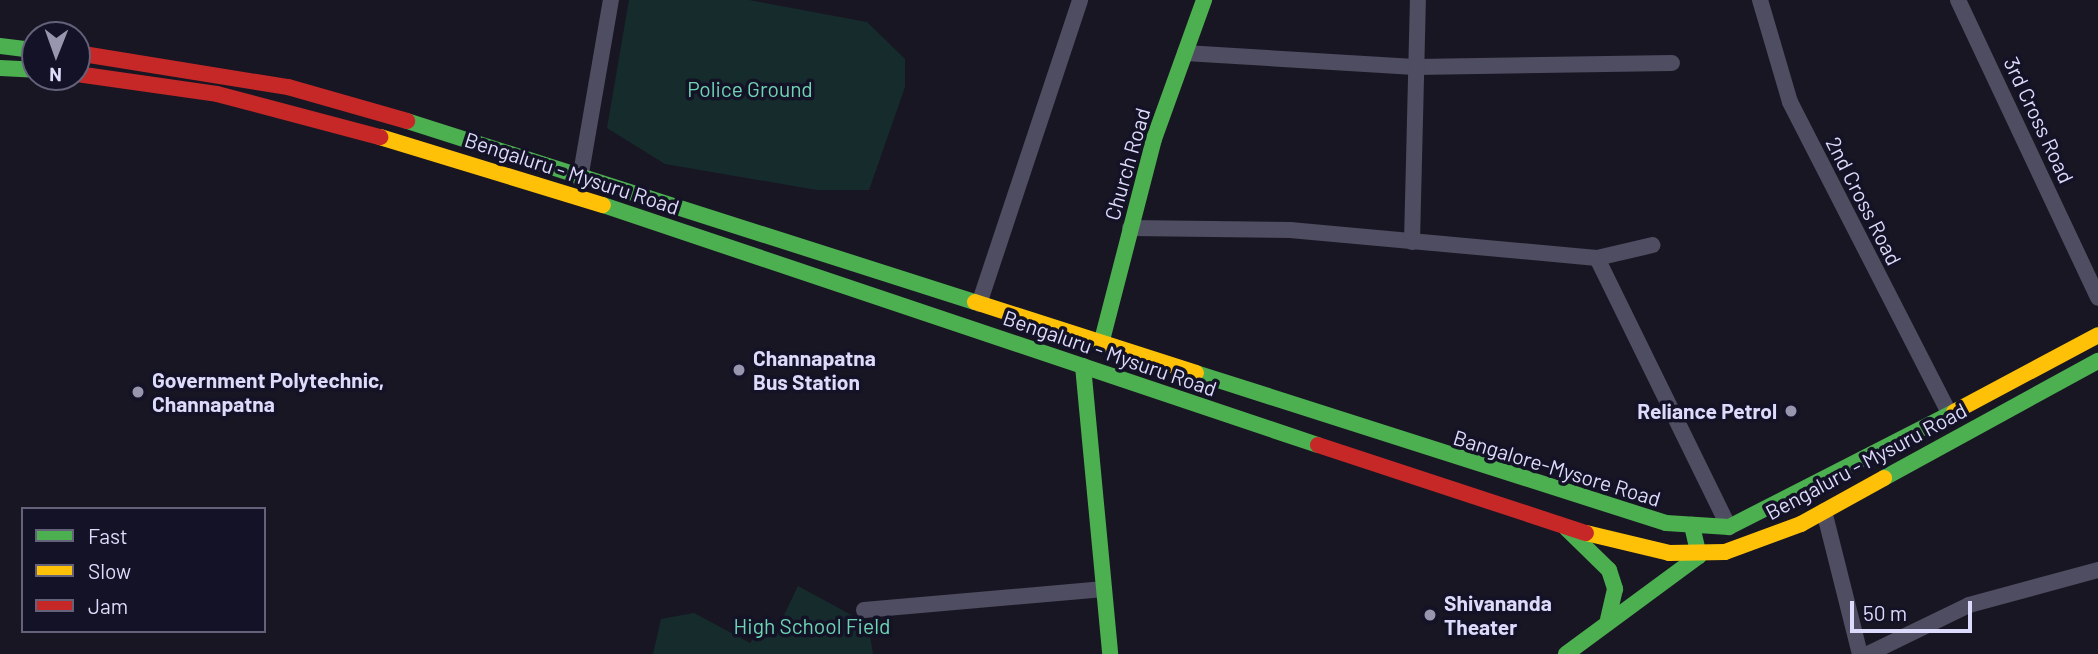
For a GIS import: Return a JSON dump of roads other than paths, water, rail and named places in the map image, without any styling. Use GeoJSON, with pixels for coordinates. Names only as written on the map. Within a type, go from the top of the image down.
{"type":"FeatureCollection","features":[{"type":"Feature","properties":{"kind":"main road","name":"Church Road"},"geometry":{"type":"LineString","coordinates":[[1101,344],[1130,228],[1204,0]]}},
{"type":"Feature","properties":{"kind":"main road"},"geometry":{"type":"LineString","coordinates":[[0,46],[21,48]]}},
{"type":"Feature","properties":{"kind":"main road","name":"Bengaluru - Mysuru Road"},"geometry":{"type":"LineString","coordinates":[[91,55],[288,87],[580,179],[628,191],[1101,344]]}},
{"type":"Feature","properties":{"kind":"main road"},"geometry":{"type":"LineString","coordinates":[[0,68],[21,70]]}},
{"type":"Feature","properties":{"kind":"main road","name":"Bengaluru - Mysuru Road"},"geometry":{"type":"LineString","coordinates":[[91,76],[335,120],[622,212],[1566,528],[1699,556],[1726,552],[1824,511],[2098,361]]}},
{"type":"Feature","properties":{"kind":"main road"},"geometry":{"type":"LineString","coordinates":[[622,212],[628,191]]}},
{"type":"Feature","properties":{"kind":"main road"},"geometry":{"type":"LineString","coordinates":[[907,307],[914,283]]}},
{"type":"Feature","properties":{"kind":"main road","name":"Bangalore-Mysore Road"},"geometry":{"type":"LineString","coordinates":[[1101,344],[1563,494],[1692,526],[1729,527],[1950,415],[2098,335]]}},
{"type":"Feature","properties":{"kind":"main road"},"geometry":{"type":"LineString","coordinates":[[1083,366],[1110,654]]}},
{"type":"Feature","properties":{"kind":"main road"},"geometry":{"type":"LineString","coordinates":[[1566,654],[1608,619],[1699,556],[1692,526]]}},
{"type":"Feature","properties":{"kind":"main road"},"geometry":{"type":"LineString","coordinates":[[1726,552],[1729,527]]}},
{"type":"Feature","properties":{"kind":"main road"},"geometry":{"type":"LineString","coordinates":[[1566,528],[1609,570],[1615,589],[1608,619]]}},
{"type":"Feature","properties":{"kind":"street"},"geometry":{"type":"LineString","coordinates":[[580,179],[611,0]]}},
{"type":"Feature","properties":{"kind":"street"},"geometry":{"type":"LineString","coordinates":[[979,304],[1080,0]]}},
{"type":"Feature","properties":{"kind":"street"},"geometry":{"type":"LineString","coordinates":[[1412,242],[1418,0]]}},
{"type":"Feature","properties":{"kind":"street","name":"2nd Cross Road"},"geometry":{"type":"LineString","coordinates":[[1760,0],[1790,102],[1950,415]]}},
{"type":"Feature","properties":{"kind":"street","name":"3rd Cross Road"},"geometry":{"type":"LineString","coordinates":[[1958,0],[2098,298]]}},
{"type":"Feature","properties":{"kind":"street"},"geometry":{"type":"LineString","coordinates":[[1185,53],[1415,67],[1672,63]]}},
{"type":"Feature","properties":{"kind":"street"},"geometry":{"type":"LineString","coordinates":[[1130,228],[1290,230],[1597,258],[1653,245]]}},
{"type":"Feature","properties":{"kind":"street"},"geometry":{"type":"LineString","coordinates":[[1597,258],[1729,527]]}},
{"type":"Feature","properties":{"kind":"street"},"geometry":{"type":"LineString","coordinates":[[1824,511],[1860,654]]}},
{"type":"Feature","properties":{"kind":"street"},"geometry":{"type":"LineString","coordinates":[[1868,654],[1969,605],[2098,570]]}},
{"type":"Feature","properties":{"kind":"street"},"geometry":{"type":"LineString","coordinates":[[864,610],[1104,589]]}},
{"type":"Feature","properties":{"kind":"place","name":"Channapatna Bus Station"},"geometry":{"type":"Point","coordinates":[739,370]}},
{"type":"Feature","properties":{"kind":"place","name":"Government Polytechnic, Channapatna"},"geometry":{"type":"Point","coordinates":[138,392]}},
{"type":"Feature","properties":{"kind":"place","name":"Reliance Petrol"},"geometry":{"type":"Point","coordinates":[1791,411]}},
{"type":"Feature","properties":{"kind":"place","name":"Shivananda Theater"},"geometry":{"type":"Point","coordinates":[1430,615]}},
{"type":"Feature","properties":{"kind":"park label","name":"Police Ground"},"geometry":{"type":"Point","coordinates":[750,89]}},
{"type":"Feature","properties":{"kind":"park label","name":"High School Field"},"geometry":{"type":"Point","coordinates":[812,626]}}]}
